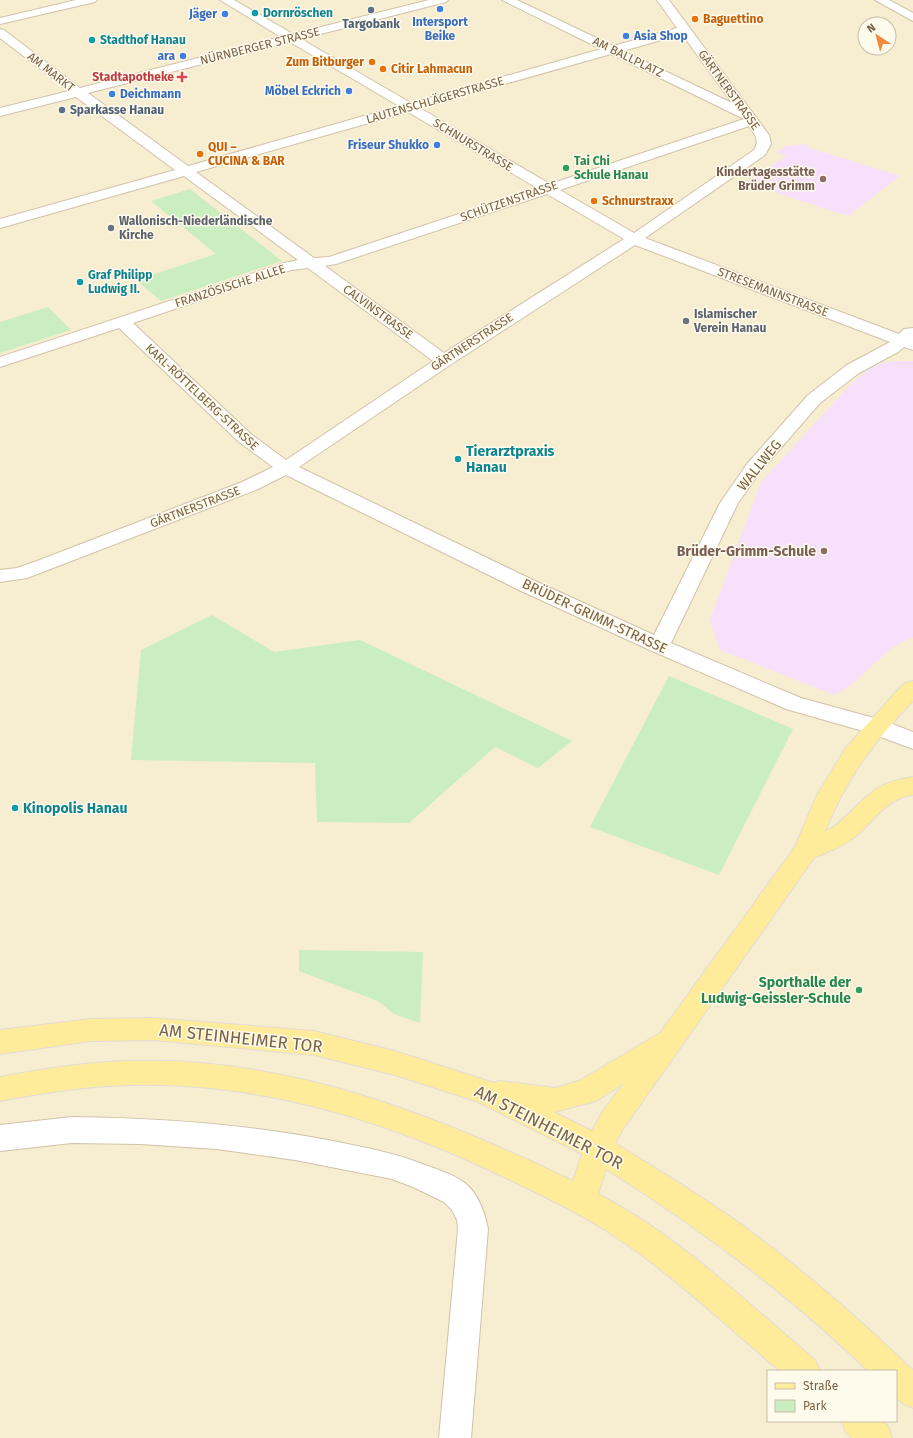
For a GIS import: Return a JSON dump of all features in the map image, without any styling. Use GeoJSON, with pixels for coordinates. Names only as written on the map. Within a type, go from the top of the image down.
{"type":"FeatureCollection","features":[{"type":"Feature","properties":{"kind":"main road"},"geometry":{"type":"LineString","coordinates":[[582,1200],[598,1148],[613,1120],[806,850],[823,807],[848,762],[877,727],[913,688]]}},
{"type":"Feature","properties":{"kind":"main road"},"geometry":{"type":"LineString","coordinates":[[806,850],[847,831],[879,797],[905,786],[913,786]]}},
{"type":"Feature","properties":{"kind":"main road","name":"AM STEINHEIMER TOR"},"geometry":{"type":"LineString","coordinates":[[0,1042],[99,1030],[153,1029],[245,1036],[314,1043],[395,1063],[483,1091],[598,1148],[674,1196],[739,1241],[859,1340],[890,1370]]}},
{"type":"Feature","properties":{"kind":"main road"},"geometry":{"type":"LineString","coordinates":[[483,1091],[555,1100],[586,1092],[673,1037]]}},
{"type":"Feature","properties":{"kind":"main road"},"geometry":{"type":"LineString","coordinates":[[0,1089],[27,1084],[125,1073],[208,1076],[289,1089],[385,1113],[478,1148],[582,1200],[626,1227],[703,1284],[803,1370]]}},
{"type":"Feature","properties":{"kind":"main road"},"geometry":{"type":"LineString","coordinates":[[897,1377],[913,1392]]}},
{"type":"Feature","properties":{"kind":"main road"},"geometry":{"type":"LineString","coordinates":[[859,1422],[876,1438]]}},
{"type":"Feature","properties":{"kind":"street"},"geometry":{"type":"LineString","coordinates":[[0,21],[91,0]]}},
{"type":"Feature","properties":{"kind":"street","name":"SCHNURSTRASSE"},"geometry":{"type":"LineString","coordinates":[[226,0],[634,240]]}},
{"type":"Feature","properties":{"kind":"street","name":"NÜRNBERGER STRASSE"},"geometry":{"type":"LineString","coordinates":[[78,92],[442,0]]}},
{"type":"Feature","properties":{"kind":"street","name":"AM BALLPLATZ"},"geometry":{"type":"LineString","coordinates":[[508,0],[613,49],[750,118]]}},
{"type":"Feature","properties":{"kind":"street","name":"GÄRTNERSTRASSE"},"geometry":{"type":"LineString","coordinates":[[0,576],[20,574],[248,486],[286,468],[444,361],[634,240],[760,152],[764,144],[764,138],[663,0]]}},
{"type":"Feature","properties":{"kind":"street"},"geometry":{"type":"LineString","coordinates":[[881,0],[913,18]]}},
{"type":"Feature","properties":{"kind":"street","name":"LAUTENSCHLÄGERSTRASSE"},"geometry":{"type":"LineString","coordinates":[[186,170],[685,29]]}},
{"type":"Feature","properties":{"kind":"street","name":"AM MARKT"},"geometry":{"type":"LineString","coordinates":[[0,32],[78,92]]}},
{"type":"Feature","properties":{"kind":"street","name":"AM MARKT"},"geometry":{"type":"LineString","coordinates":[[0,112],[78,92]]}},
{"type":"Feature","properties":{"kind":"street","name":"FRANZÖSISCHE ALLEE"},"geometry":{"type":"LineString","coordinates":[[78,92],[312,264]]}},
{"type":"Feature","properties":{"kind":"street","name":"SCHÜTZENSTRASSE"},"geometry":{"type":"LineString","coordinates":[[312,264],[331,261],[750,118]]}},
{"type":"Feature","properties":{"kind":"street"},"geometry":{"type":"LineString","coordinates":[[6,218],[186,170]]}},
{"type":"Feature","properties":{"kind":"street","name":"STRESEMANNSTRASSE"},"geometry":{"type":"LineString","coordinates":[[634,240],[909,338]]}},
{"type":"Feature","properties":{"kind":"street","name":"FRANZÖSISCHE ALLEE"},"geometry":{"type":"LineString","coordinates":[[0,362],[289,266],[312,264]]}},
{"type":"Feature","properties":{"kind":"street","name":"CALVINSTRASSE"},"geometry":{"type":"LineString","coordinates":[[312,264],[444,361]]}},
{"type":"Feature","properties":{"kind":"street","name":"KARL-RÖTTELBERG-STRASSE"},"geometry":{"type":"LineString","coordinates":[[122,322],[244,438],[286,468]]}},
{"type":"Feature","properties":{"kind":"street","name":"WALLWEG"},"geometry":{"type":"LineString","coordinates":[[659,646],[729,503],[753,468],[814,399],[853,369],[892,349],[909,338]]}},
{"type":"Feature","properties":{"kind":"street","name":"BRÜDER-GRIMM-STRASSE"},"geometry":{"type":"LineString","coordinates":[[286,468],[526,585],[659,646],[794,704],[877,727],[913,741]]}},
{"type":"Feature","properties":{"kind":"street"},"geometry":{"type":"LineString","coordinates":[[0,1138],[72,1130],[140,1131],[216,1136],[295,1147],[392,1166],[422,1177],[454,1192],[467,1208],[473,1230],[455,1438]]}},
{"type":"Feature","properties":{"kind":"shaded area"},"geometry":{"type":"Polygon","coordinates":[[[0,0],[913,0],[913,1438],[0,1438],[0,0]]]}},
{"type":"Feature","properties":{"kind":"shaded area","name":"Kindertagesstätte Brüder Grimm"},"geometry":{"type":"Polygon","coordinates":[[[806,144],[810,148],[900,176],[848,216],[746,183],[786,156],[776,152],[787,146],[806,144]]]}},
{"type":"Feature","properties":{"kind":"shaded area","name":"Brüder-Grimm-Schule"},"geometry":{"type":"Polygon","coordinates":[[[913,361],[913,637],[893,647],[847,688],[834,695],[720,650],[710,620],[761,482],[850,385],[867,370],[882,363],[913,361]]]}},
{"type":"Feature","properties":{"kind":"green space"},"geometry":{"type":"Polygon","coordinates":[[[190,189],[282,261],[161,301],[136,280],[216,254],[151,201],[190,189]]]}},
{"type":"Feature","properties":{"kind":"green space"},"geometry":{"type":"Polygon","coordinates":[[[48,307],[71,330],[0,353],[0,322],[48,307]]]}},
{"type":"Feature","properties":{"kind":"green space"},"geometry":{"type":"Polygon","coordinates":[[[212,615],[274,652],[360,640],[572,741],[538,768],[495,747],[409,823],[317,822],[315,763],[131,760],[141,650],[212,615]]]}},
{"type":"Feature","properties":{"kind":"green space"},"geometry":{"type":"Polygon","coordinates":[[[669,676],[793,729],[719,875],[590,827],[669,676]]]}},
{"type":"Feature","properties":{"kind":"green space"},"geometry":{"type":"Polygon","coordinates":[[[299,950],[423,952],[420,1023],[394,1014],[378,1001],[299,971],[299,950]]]}},
{"type":"Feature","properties":{"kind":"place","name":"Intersport Beike"},"geometry":{"type":"Point","coordinates":[440,9]}},
{"type":"Feature","properties":{"kind":"place","name":"Targobank"},"geometry":{"type":"Point","coordinates":[371,10]}},
{"type":"Feature","properties":{"kind":"place","name":"Dornröschen"},"geometry":{"type":"Point","coordinates":[255,13]}},
{"type":"Feature","properties":{"kind":"place","name":"Jäger"},"geometry":{"type":"Point","coordinates":[225,14]}},
{"type":"Feature","properties":{"kind":"place","name":"Baguettino"},"geometry":{"type":"Point","coordinates":[695,19]}},
{"type":"Feature","properties":{"kind":"place","name":"Asia Shop"},"geometry":{"type":"Point","coordinates":[626,36]}},
{"type":"Feature","properties":{"kind":"place","name":"Stadthof Hanau"},"geometry":{"type":"Point","coordinates":[92,40]}},
{"type":"Feature","properties":{"kind":"place","name":"ara"},"geometry":{"type":"Point","coordinates":[183,56]}},
{"type":"Feature","properties":{"kind":"place","name":"Zum Bitburger"},"geometry":{"type":"Point","coordinates":[372,62]}},
{"type":"Feature","properties":{"kind":"place","name":"Citir Lahmacun"},"geometry":{"type":"Point","coordinates":[383,69]}},
{"type":"Feature","properties":{"kind":"place","name":"Stadtapotheke"},"geometry":{"type":"Point","coordinates":[182,77]}},
{"type":"Feature","properties":{"kind":"place","name":"Möbel Eckrich"},"geometry":{"type":"Point","coordinates":[349,91]}},
{"type":"Feature","properties":{"kind":"place","name":"Deichmann"},"geometry":{"type":"Point","coordinates":[112,94]}},
{"type":"Feature","properties":{"kind":"place","name":"Sparkasse Hanau"},"geometry":{"type":"Point","coordinates":[62,110]}},
{"type":"Feature","properties":{"kind":"place","name":"Friseur Shukko"},"geometry":{"type":"Point","coordinates":[437,145]}},
{"type":"Feature","properties":{"kind":"place","name":"QUI – CUCINA & BAR"},"geometry":{"type":"Point","coordinates":[200,154]}},
{"type":"Feature","properties":{"kind":"place","name":"Tai Chi Schule Hanau"},"geometry":{"type":"Point","coordinates":[566,168]}},
{"type":"Feature","properties":{"kind":"place","name":"Kindertagesstätte Brüder Grimm"},"geometry":{"type":"Point","coordinates":[823,179]}},
{"type":"Feature","properties":{"kind":"place","name":"Schnurstraxx"},"geometry":{"type":"Point","coordinates":[594,201]}},
{"type":"Feature","properties":{"kind":"place","name":"Wallonisch-Niederländische Kirche"},"geometry":{"type":"Point","coordinates":[111,228]}},
{"type":"Feature","properties":{"kind":"place","name":"Graf Philipp Ludwig II."},"geometry":{"type":"Point","coordinates":[80,282]}},
{"type":"Feature","properties":{"kind":"place","name":"Islamischer Verein Hanau"},"geometry":{"type":"Point","coordinates":[686,321]}},
{"type":"Feature","properties":{"kind":"place","name":"Tierarztpraxis Hanau"},"geometry":{"type":"Point","coordinates":[458,459]}},
{"type":"Feature","properties":{"kind":"place","name":"Brüder-Grimm-Schule"},"geometry":{"type":"Point","coordinates":[824,551]}},
{"type":"Feature","properties":{"kind":"place","name":"Kinopolis Hanau"},"geometry":{"type":"Point","coordinates":[15,808]}},
{"type":"Feature","properties":{"kind":"place","name":"Sporthalle der Ludwig-Geissler-Schule"},"geometry":{"type":"Point","coordinates":[859,990]}}]}
